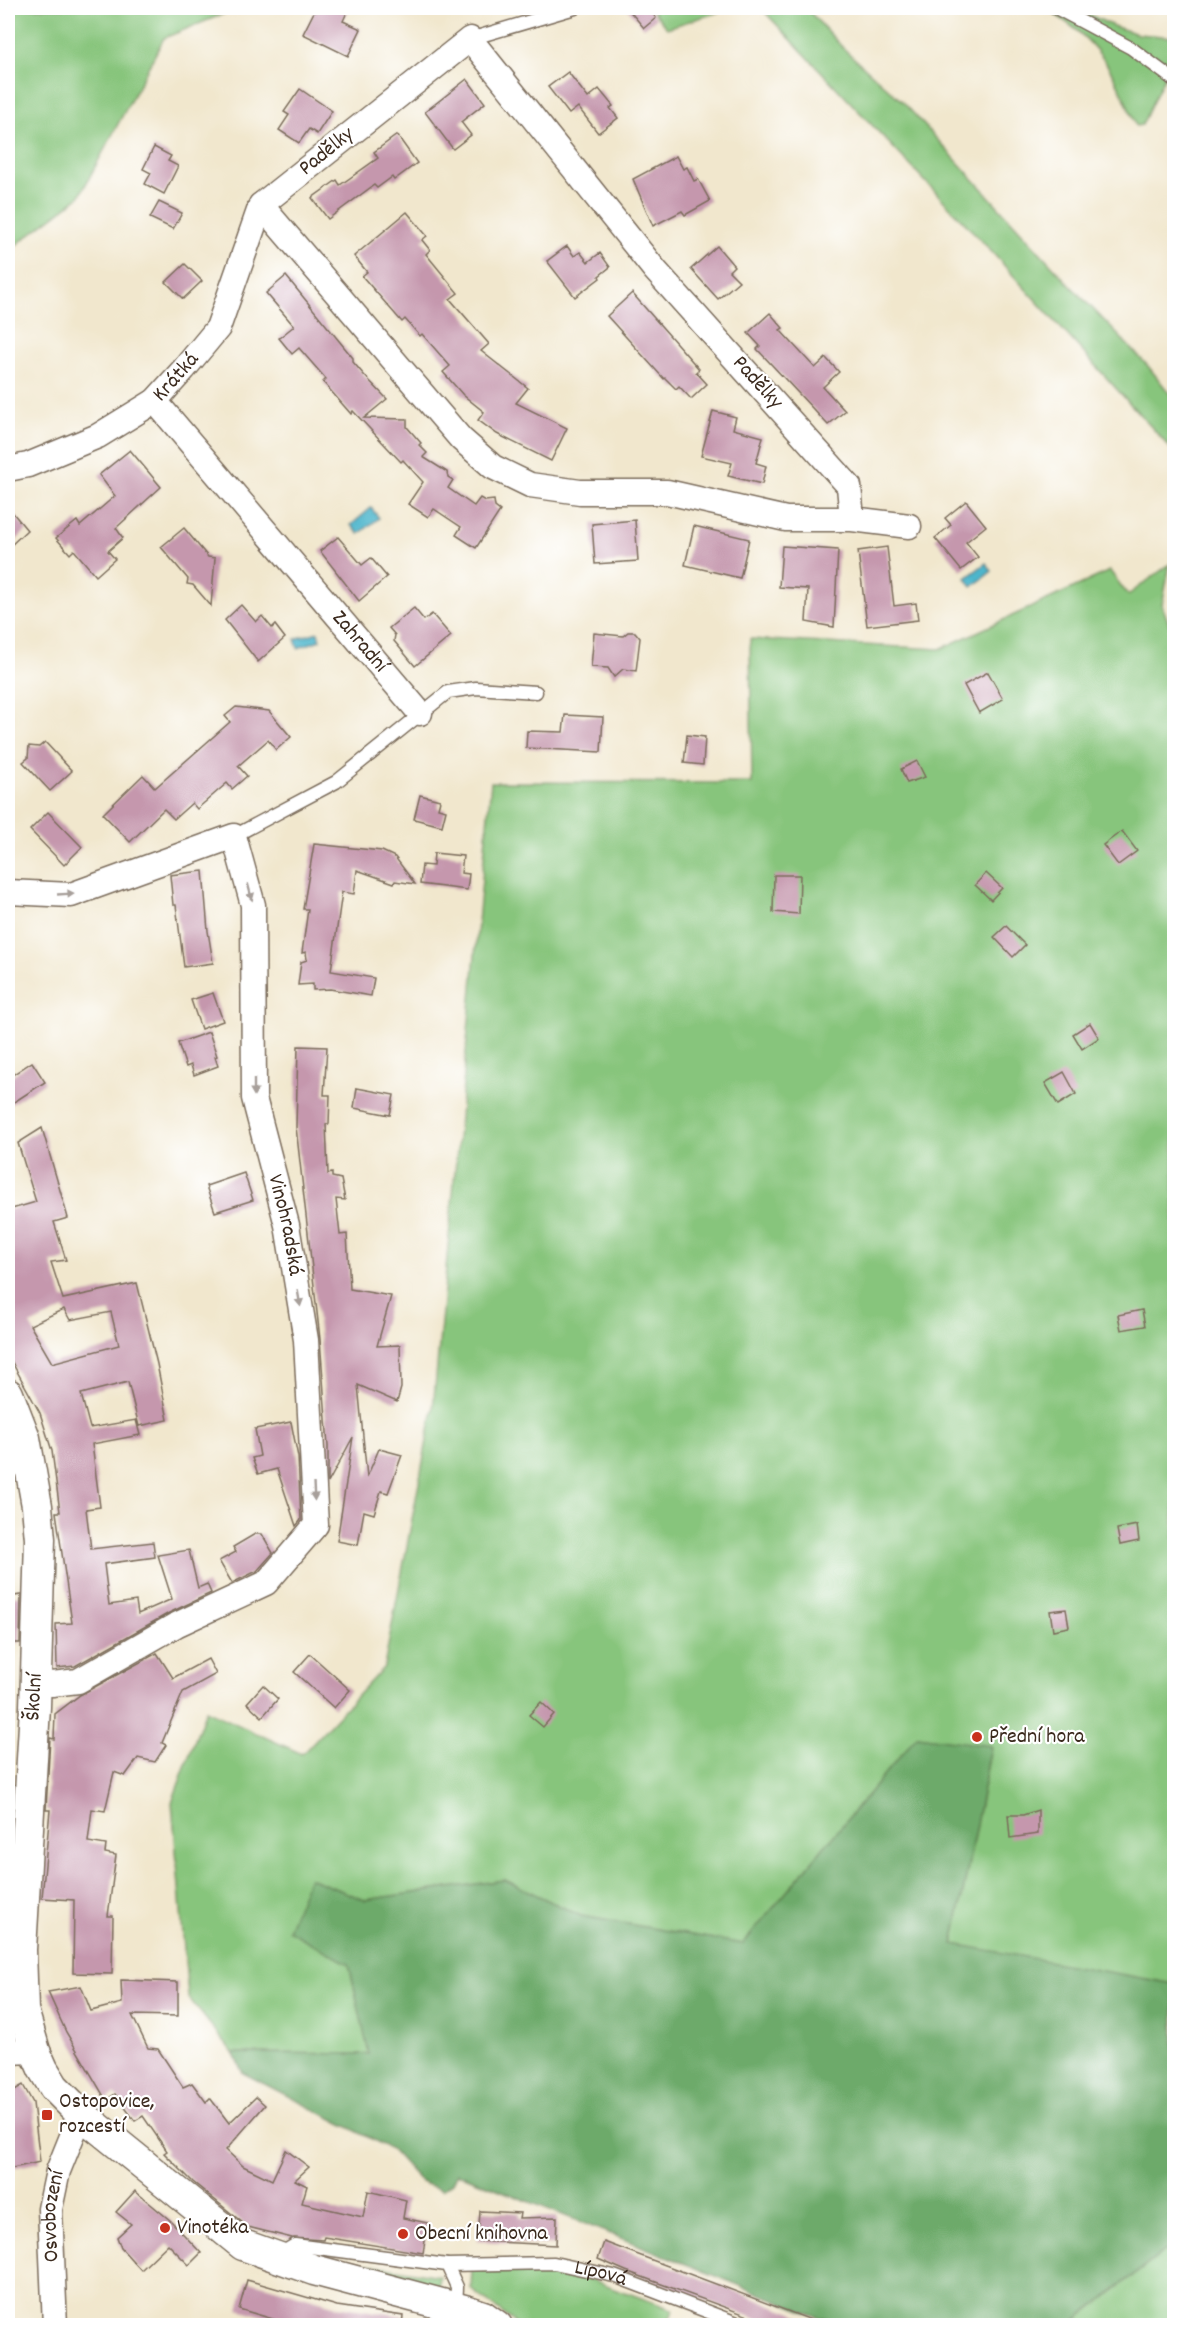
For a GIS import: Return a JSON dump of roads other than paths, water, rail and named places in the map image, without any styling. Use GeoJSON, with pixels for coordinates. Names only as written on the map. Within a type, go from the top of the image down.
{"type":"FeatureCollection","features":[{"type":"Feature","properties":{"kind":"street","name":"Padělky"},"geometry":{"type":"LineString","coordinates":[[261,205],[470,39],[655,270],[849,486],[852,519]]}},
{"type":"Feature","properties":{"kind":"street","name":"Krátká"},"geometry":{"type":"LineString","coordinates":[[8,469],[28,465],[98,436],[154,400],[184,369],[218,328],[261,205]]}},
{"type":"Feature","properties":{"kind":"street"},"geometry":{"type":"LineString","coordinates":[[261,205],[461,439],[494,467],[530,485],[580,492],[667,492],[786,519],[852,519],[909,526]]}},
{"type":"Feature","properties":{"kind":"street","name":"Zahradní"},"geometry":{"type":"LineString","coordinates":[[154,400],[420,713]]}},
{"type":"Feature","properties":{"kind":"street"},"geometry":{"type":"LineString","coordinates":[[8,892],[71,895],[234,836]]}},
{"type":"Feature","properties":{"kind":"street","name":"Vinohradská"},"geometry":{"type":"LineString","coordinates":[[36,1682],[52,1684],[78,1681],[176,1625],[266,1583],[316,1525],[306,1340],[287,1225],[254,1098],[253,905],[234,836]]}},
{"type":"Feature","properties":{"kind":"street","name":"Školní"},"geometry":{"type":"LineString","coordinates":[[8,1394],[25,1438],[38,1506],[39,1587],[21,1950],[24,2010],[21,2051],[81,2114],[150,2170]]}},
{"type":"Feature","properties":{"kind":"street","name":"Osvobození"},"geometry":{"type":"LineString","coordinates":[[55,2325],[50,2214],[52,2189],[81,2114]]}},
{"type":"Feature","properties":{"kind":"street","name":"Lípová"},"geometry":{"type":"LineString","coordinates":[[150,2170],[243,2245],[456,2307],[483,2316],[497,2325]]}},
{"type":"Feature","properties":{"kind":"lane"},"geometry":{"type":"LineString","coordinates":[[470,39],[575,8]]}},
{"type":"Feature","properties":{"kind":"lane"},"geometry":{"type":"LineString","coordinates":[[1056,8],[1131,48],[1174,80]]}},
{"type":"Feature","properties":{"kind":"lane"},"geometry":{"type":"LineString","coordinates":[[234,836],[336,782],[448,692],[476,688],[536,692]]}},
{"type":"Feature","properties":{"kind":"lane","name":"Lípová"},"geometry":{"type":"LineString","coordinates":[[279,2254],[295,2245],[447,2265],[554,2263],[614,2277],[745,2325]]}},
{"type":"Feature","properties":{"kind":"lane"},"geometry":{"type":"LineString","coordinates":[[447,2265],[457,2287],[456,2307]]}},
{"type":"Feature","properties":{"kind":"water"},"geometry":{"type":"Polygon","coordinates":[[[371,508],[379,518],[359,534],[351,525],[371,508]]]}},
{"type":"Feature","properties":{"kind":"water"},"geometry":{"type":"Polygon","coordinates":[[[986,563],[992,571],[972,587],[966,578],[986,563]]]}},
{"type":"Feature","properties":{"kind":"water"},"geometry":{"type":"Polygon","coordinates":[[[318,632],[320,640],[298,648],[295,639],[318,632]]]}},
{"type":"Feature","properties":{"kind":"place","name":"Přední hora"},"geometry":{"type":"Point","coordinates":[977,1737]}},
{"type":"Feature","properties":{"kind":"place","name":"Ostopovice, rozcestí"},"geometry":{"type":"Point","coordinates":[47,2115]}},
{"type":"Feature","properties":{"kind":"place","name":"Vinotéka"},"geometry":{"type":"Point","coordinates":[165,2228]}},
{"type":"Feature","properties":{"kind":"place","name":"Obecní knihovna"},"geometry":{"type":"Point","coordinates":[403,2234]}}]}
